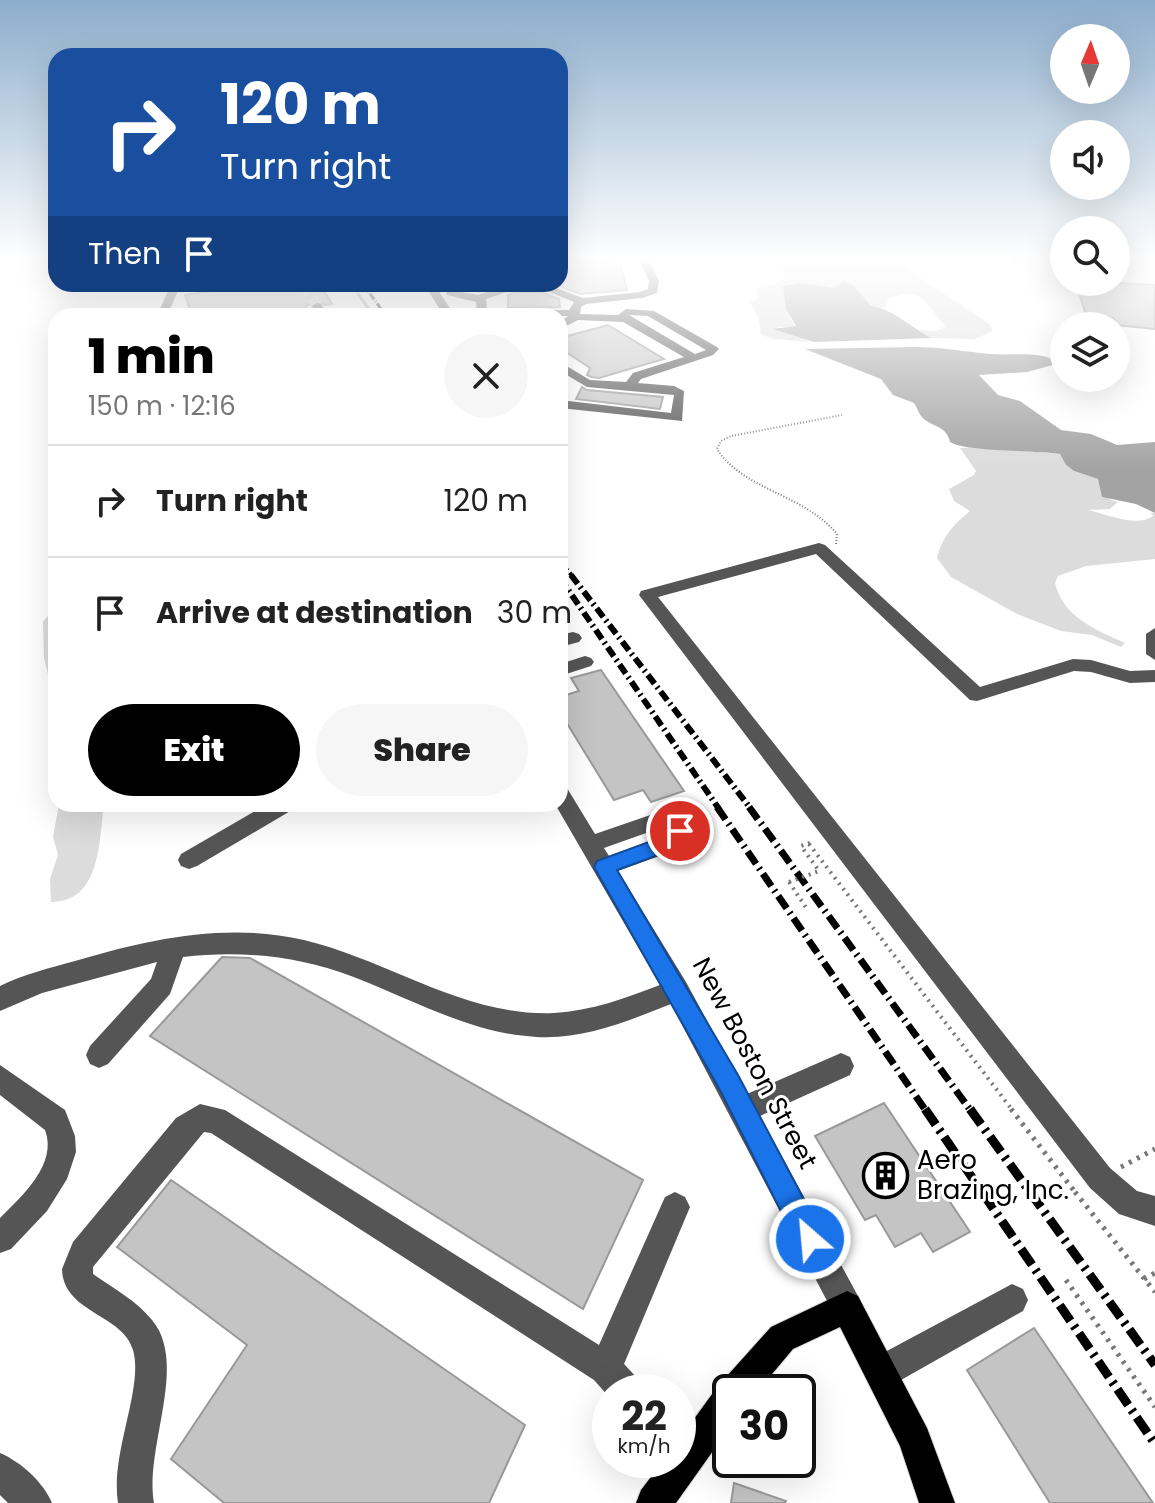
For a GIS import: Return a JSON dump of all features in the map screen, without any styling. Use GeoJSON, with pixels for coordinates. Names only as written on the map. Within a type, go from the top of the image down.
{"type":"FeatureCollection","features":[{"type":"Feature","properties":{"kind":"main road","name":"New Boston Street"},"geometry":{"type":"LineString","coordinates":[[847,1307],[915,1440],[937,1503]]}},
{"type":"Feature","properties":{"kind":"main road"},"geometry":{"type":"LineString","coordinates":[[751,1374],[782,1338],[847,1307]]}},
{"type":"Feature","properties":{"kind":"main road"},"geometry":{"type":"LineString","coordinates":[[696,1438],[712,1419]]}},
{"type":"Feature","properties":{"kind":"main road"},"geometry":{"type":"LineString","coordinates":[[663,1499],[672,1478]]}},
{"type":"Feature","properties":{"kind":"street"},"geometry":{"type":"LineString","coordinates":[[645,330],[694,358]]}},
{"type":"Feature","properties":{"kind":"street"},"geometry":{"type":"LineString","coordinates":[[630,386],[636,376],[713,349],[680,330]]}},
{"type":"Feature","properties":{"kind":"street"},"geometry":{"type":"LineString","coordinates":[[568,372],[587,383],[679,391],[677,418],[568,405]]}},
{"type":"Feature","properties":{"kind":"street"},"geometry":{"type":"LineString","coordinates":[[568,380],[577,378]]}},
{"type":"Feature","properties":{"kind":"street"},"geometry":{"type":"LineString","coordinates":[[1155,676],[1130,677],[1091,666],[1073,665],[977,695],[819,548],[647,595],[1100,1178],[1129,1204],[1155,1211]]}},
{"type":"Feature","properties":{"kind":"street"},"geometry":{"type":"LineString","coordinates":[[1155,634],[1155,654]]}},
{"type":"Feature","properties":{"kind":"street"},"geometry":{"type":"LineString","coordinates":[[568,667],[585,662]]}},
{"type":"Feature","properties":{"kind":"street","name":"New Boston Street"},"geometry":{"type":"LineString","coordinates":[[568,807],[744,1109],[847,1307]]}},
{"type":"Feature","properties":{"kind":"street"},"geometry":{"type":"LineString","coordinates":[[189,860],[271,812]]}},
{"type":"Feature","properties":{"kind":"street"},"geometry":{"type":"LineString","coordinates":[[591,844],[662,819],[673,821],[679,829],[680,836],[676,841],[604,867]]}},
{"type":"Feature","properties":{"kind":"street"},"geometry":{"type":"LineString","coordinates":[[0,999],[18,990],[98,965],[174,948],[239,941],[292,948],[338,960],[439,1003],[510,1022],[540,1025],[601,1019],[677,990]]}},
{"type":"Feature","properties":{"kind":"street"},"geometry":{"type":"LineString","coordinates":[[99,1055],[161,986],[174,948]]}},
{"type":"Feature","properties":{"kind":"street"},"geometry":{"type":"LineString","coordinates":[[744,1109],[841,1066]]}},
{"type":"Feature","properties":{"kind":"street"},"geometry":{"type":"LineString","coordinates":[[0,1078],[55,1120],[59,1126],[61,1146],[58,1163],[46,1186],[20,1220],[0,1238]]}},
{"type":"Feature","properties":{"kind":"street"},"geometry":{"type":"LineString","coordinates":[[136,1503],[132,1480],[149,1368],[149,1347],[137,1328],[80,1283],[77,1266],[84,1253],[186,1128],[200,1118],[215,1120],[607,1374]]}},
{"type":"Feature","properties":{"kind":"street"},"geometry":{"type":"LineString","coordinates":[[618,1374],[675,1207]]}},
{"type":"Feature","properties":{"kind":"street"},"geometry":{"type":"LineString","coordinates":[[882,1372],[1012,1300]]}},
{"type":"Feature","properties":{"kind":"street"},"geometry":{"type":"LineString","coordinates":[[0,1471],[34,1503]]}},
{"type":"Feature","properties":{"kind":"path"},"geometry":{"type":"LineString","coordinates":[[822,551],[833,547],[838,538],[826,520],[810,507],[726,462],[718,454],[717,447],[731,436],[842,415]]}},
{"type":"Feature","properties":{"kind":"path"},"geometry":{"type":"LineString","coordinates":[[809,844],[1075,1192]]}},
{"type":"Feature","properties":{"kind":"path"},"geometry":{"type":"LineString","coordinates":[[801,846],[819,871],[789,882],[807,909]]}},
{"type":"Feature","properties":{"kind":"path"},"geometry":{"type":"LineString","coordinates":[[1144,1279],[1155,1273]]}},
{"type":"Feature","properties":{"kind":"path"},"geometry":{"type":"LineString","coordinates":[[1066,1280],[1155,1407]]}},
{"type":"Feature","properties":{"kind":"shaded area"},"geometry":{"type":"Polygon","coordinates":[[[760,330],[784,330],[810,342],[772,339],[761,334],[760,330]]]}},
{"type":"Feature","properties":{"kind":"shaded area"},"geometry":{"type":"Polygon","coordinates":[[[777,330],[920,330],[932,338],[814,342],[777,330]]]}},
{"type":"Feature","properties":{"kind":"shaded area"},"geometry":{"type":"Polygon","coordinates":[[[919,330],[993,331],[975,339],[932,338],[919,330]]]}},
{"type":"Feature","properties":{"kind":"shaded area"},"geometry":{"type":"Polygon","coordinates":[[[916,347],[1050,359],[1050,366],[1027,372],[979,375],[998,395],[1020,401],[1061,430],[1091,434],[1117,445],[1155,442],[1155,513],[1136,504],[1102,497],[1098,479],[1074,471],[1060,454],[970,448],[950,442],[942,429],[921,416],[914,403],[893,395],[881,379],[805,349],[916,347]]]}},
{"type":"Feature","properties":{"kind":"shaded area"},"geometry":{"type":"Polygon","coordinates":[[[960,448],[1060,454],[1074,471],[1098,479],[1106,496],[1118,502],[1110,509],[1088,510],[1138,521],[1155,513],[1155,559],[1086,566],[1058,576],[1055,583],[1065,605],[1073,613],[1092,627],[1125,643],[1121,647],[1092,635],[1061,631],[1017,614],[951,577],[937,558],[949,532],[970,511],[954,501],[949,489],[976,471],[960,448]]]}},
{"type":"Feature","properties":{"kind":"shaded area"},"geometry":{"type":"Polygon","coordinates":[[[48,616],[48,674],[44,658],[43,622],[48,616]]]}},
{"type":"Feature","properties":{"kind":"shaded area"},"geometry":{"type":"Polygon","coordinates":[[[58,812],[103,812],[98,851],[88,881],[80,892],[51,902],[50,879],[58,855],[53,837],[58,812]]]}},
{"type":"Feature","properties":{"kind":"building"},"geometry":{"type":"Polygon","coordinates":[[[589,330],[616,330],[664,359],[599,378],[591,377],[587,375],[590,368],[568,353],[568,336],[589,330]]]}},
{"type":"Feature","properties":{"kind":"building"},"geometry":{"type":"Polygon","coordinates":[[[582,387],[663,397],[660,409],[576,399],[582,387]]]}},
{"type":"Feature","properties":{"kind":"building"},"geometry":{"type":"Polygon","coordinates":[[[601,670],[684,791],[651,802],[643,790],[614,800],[568,725],[568,694],[579,691],[571,678],[601,670]]]}},
{"type":"Feature","properties":{"kind":"building"},"geometry":{"type":"Polygon","coordinates":[[[222,957],[250,958],[643,1180],[583,1309],[150,1036],[222,957]]]}},
{"type":"Feature","properties":{"kind":"building","name":"Aero Brazing, Inc."},"geometry":{"type":"Polygon","coordinates":[[[884,1103],[970,1232],[933,1252],[921,1233],[895,1247],[876,1215],[865,1220],[815,1136],[884,1103]]]}},
{"type":"Feature","properties":{"kind":"building"},"geometry":{"type":"Polygon","coordinates":[[[171,1180],[525,1425],[489,1503],[224,1503],[171,1459],[247,1345],[117,1247],[171,1180]]]}},
{"type":"Feature","properties":{"kind":"building"},"geometry":{"type":"Polygon","coordinates":[[[1034,1328],[1153,1503],[1050,1503],[967,1370],[1034,1328]]]}},
{"type":"Feature","properties":{"kind":"building"},"geometry":{"type":"Polygon","coordinates":[[[734,1483],[786,1501],[731,1503],[734,1483]]]}},
{"type":"Feature","properties":{"kind":"railway"},"geometry":{"type":"LineString","coordinates":[[568,570],[573,577]]}},
{"type":"Feature","properties":{"kind":"railway"},"geometry":{"type":"LineString","coordinates":[[571,575],[751,809]]}},
{"type":"Feature","properties":{"kind":"railway"},"geometry":{"type":"LineString","coordinates":[[568,590],[719,809]]}},
{"type":"Feature","properties":{"kind":"railway"},"geometry":{"type":"LineString","coordinates":[[717,807],[926,1111]]}},
{"type":"Feature","properties":{"kind":"railway"},"geometry":{"type":"LineString","coordinates":[[749,807],[971,1111]]}},
{"type":"Feature","properties":{"kind":"railway"},"geometry":{"type":"LineString","coordinates":[[925,1109],[1155,1444]]}},
{"type":"Feature","properties":{"kind":"railway"},"geometry":{"type":"LineString","coordinates":[[970,1109],[1155,1365]]}},
{"type":"Feature","properties":{"kind":"place","name":"Aero Brazing, Inc."},"geometry":{"type":"Point","coordinates":[886,1175]}},
{"type":"Feature","properties":{"kind":"route"},"geometry":{"type":"LineString","coordinates":[[680,831],[676,841],[604,867],[730,1083],[810,1239]]}}]}
